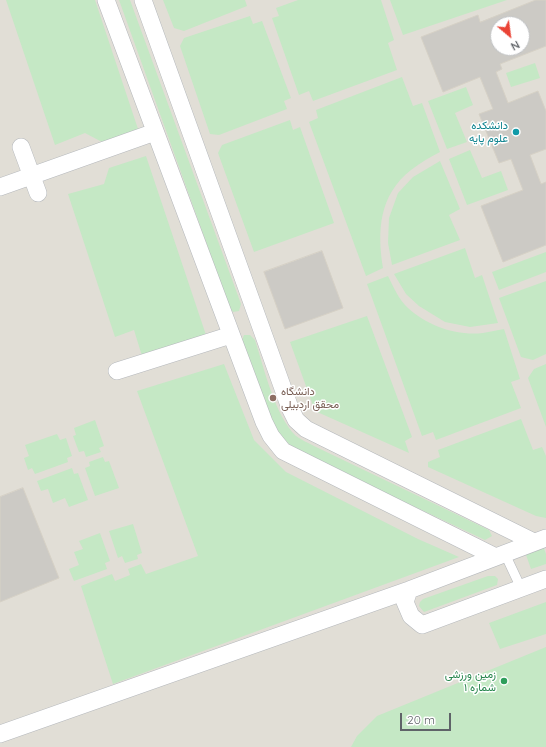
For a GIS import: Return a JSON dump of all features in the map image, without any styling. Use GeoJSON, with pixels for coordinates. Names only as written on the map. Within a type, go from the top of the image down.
{"type":"FeatureCollection","features":[{"type":"Feature","properties":{"kind":"street"},"geometry":{"type":"LineString","coordinates":[[106,0],[231,335],[264,422],[271,436],[283,451],[501,555]]}},
{"type":"Feature","properties":{"kind":"street"},"geometry":{"type":"LineString","coordinates":[[143,0],[287,400],[296,420],[306,429],[540,540]]}},
{"type":"Feature","properties":{"kind":"street"},"geometry":{"type":"LineString","coordinates":[[0,187],[155,132]]}},
{"type":"Feature","properties":{"kind":"street"},"geometry":{"type":"LineString","coordinates":[[21,147],[38,193]]}},
{"type":"Feature","properties":{"kind":"street"},"geometry":{"type":"LineString","coordinates":[[117,371],[231,335]]}},
{"type":"Feature","properties":{"kind":"street"},"geometry":{"type":"LineString","coordinates":[[0,734],[409,590],[540,540]]}},
{"type":"Feature","properties":{"kind":"street"},"geometry":{"type":"LineString","coordinates":[[409,590],[406,602],[411,616],[422,625],[546,579]]}},
{"type":"Feature","properties":{"kind":"lane"},"geometry":{"type":"LineString","coordinates":[[501,555],[520,588]]}},
{"type":"Feature","properties":{"kind":"shaded area","name":"دانشگاه محقق اردبیلی"},"geometry":{"type":"Polygon","coordinates":[[[0,0],[546,0],[546,747],[0,747],[0,0]]]}},
{"type":"Feature","properties":{"kind":"green space"},"geometry":{"type":"Polygon","coordinates":[[[6,0],[95,0],[138,129],[102,142],[85,133],[55,145],[6,0]]]}},
{"type":"Feature","properties":{"kind":"green space"},"geometry":{"type":"Polygon","coordinates":[[[119,0],[130,0],[241,304],[239,311],[233,312],[229,306],[119,0]]]}},
{"type":"Feature","properties":{"kind":"green space"},"geometry":{"type":"Polygon","coordinates":[[[163,0],[245,0],[247,6],[184,31],[174,28],[163,0]]]}},
{"type":"Feature","properties":{"kind":"green space"},"geometry":{"type":"Polygon","coordinates":[[[298,0],[381,0],[394,40],[388,43],[397,70],[313,101],[309,91],[299,95],[272,18],[279,16],[276,8],[298,0]]]}},
{"type":"Feature","properties":{"kind":"green space"},"geometry":{"type":"Polygon","coordinates":[[[390,0],[507,0],[403,35],[390,0]]]}},
{"type":"Feature","properties":{"kind":"green space"},"geometry":{"type":"Polygon","coordinates":[[[250,16],[253,24],[262,21],[291,98],[284,101],[287,109],[219,135],[210,134],[180,46],[184,38],[250,16]]]}},
{"type":"Feature","properties":{"kind":"green space"},"geometry":{"type":"Polygon","coordinates":[[[535,63],[540,78],[511,87],[506,73],[535,63]]]}},
{"type":"Feature","properties":{"kind":"green space"},"geometry":{"type":"Polygon","coordinates":[[[402,77],[413,106],[422,103],[440,152],[411,170],[400,180],[392,191],[386,202],[381,227],[380,241],[383,268],[366,276],[309,122],[318,118],[316,110],[402,77]]]}},
{"type":"Feature","properties":{"kind":"green space"},"geometry":{"type":"Polygon","coordinates":[[[466,87],[473,105],[455,113],[467,142],[447,149],[428,101],[466,87]]]}},
{"type":"Feature","properties":{"kind":"green space"},"geometry":{"type":"Polygon","coordinates":[[[290,120],[293,130],[300,127],[334,223],[254,252],[218,153],[222,145],[290,120]]]}},
{"type":"Feature","properties":{"kind":"green space"},"geometry":{"type":"Polygon","coordinates":[[[470,150],[482,178],[501,171],[508,190],[467,205],[449,159],[470,150]]]}},
{"type":"Feature","properties":{"kind":"green space"},"geometry":{"type":"Polygon","coordinates":[[[146,156],[206,335],[142,356],[134,330],[115,337],[68,194],[104,184],[109,168],[146,156]]]}},
{"type":"Feature","properties":{"kind":"green space"},"geometry":{"type":"Polygon","coordinates":[[[440,161],[460,209],[449,215],[460,240],[392,265],[388,243],[389,218],[398,193],[413,177],[440,161]]]}},
{"type":"Feature","properties":{"kind":"green space"},"geometry":{"type":"Polygon","coordinates":[[[465,248],[475,278],[482,275],[498,323],[470,327],[445,322],[419,306],[406,294],[394,274],[465,248]]]}},
{"type":"Feature","properties":{"kind":"green space"},"geometry":{"type":"Polygon","coordinates":[[[546,252],[546,272],[499,290],[492,272],[546,252]]]}},
{"type":"Feature","properties":{"kind":"green space"},"geometry":{"type":"Polygon","coordinates":[[[388,276],[397,294],[405,305],[433,325],[453,331],[473,334],[504,329],[520,379],[511,382],[521,408],[436,440],[433,432],[422,436],[367,284],[388,276]]]}},
{"type":"Feature","properties":{"kind":"green space"},"geometry":{"type":"Polygon","coordinates":[[[546,281],[546,354],[533,360],[521,357],[499,298],[546,281]]]}},
{"type":"Feature","properties":{"kind":"green space"},"geometry":{"type":"Polygon","coordinates":[[[367,316],[412,437],[405,441],[409,453],[315,411],[290,342],[367,316]]]}},
{"type":"Feature","properties":{"kind":"green space"},"geometry":{"type":"Polygon","coordinates":[[[244,335],[250,335],[255,340],[276,404],[282,416],[296,436],[489,530],[492,536],[485,540],[293,448],[271,424],[242,340],[244,335]]]}},
{"type":"Feature","properties":{"kind":"green space"},"geometry":{"type":"Polygon","coordinates":[[[224,364],[254,440],[286,472],[418,539],[459,557],[113,684],[81,586],[112,574],[115,581],[130,575],[128,569],[141,564],[146,574],[198,556],[137,391],[224,364]]]}},
{"type":"Feature","properties":{"kind":"green space"},"geometry":{"type":"Polygon","coordinates":[[[546,364],[546,427],[528,378],[534,369],[546,364]]]}},
{"type":"Feature","properties":{"kind":"green space"},"geometry":{"type":"Polygon","coordinates":[[[521,419],[533,450],[542,447],[546,456],[546,518],[536,516],[428,467],[428,462],[440,457],[438,450],[521,419]]]}},
{"type":"Feature","properties":{"kind":"green space"},"geometry":{"type":"Polygon","coordinates":[[[95,420],[104,446],[99,448],[101,452],[86,457],[84,451],[79,452],[73,436],[76,435],[74,428],[95,420]]]}},
{"type":"Feature","properties":{"kind":"green space"},"geometry":{"type":"Polygon","coordinates":[[[57,434],[60,440],[66,438],[72,456],[67,458],[68,462],[35,474],[32,468],[28,470],[24,458],[29,456],[25,445],[57,434]]]}},
{"type":"Feature","properties":{"kind":"green space"},"geometry":{"type":"Polygon","coordinates":[[[103,457],[105,462],[109,461],[119,488],[95,496],[85,468],[90,466],[89,462],[103,457]]]}},
{"type":"Feature","properties":{"kind":"green space"},"geometry":{"type":"Polygon","coordinates":[[[72,468],[74,474],[78,473],[88,500],[69,507],[65,498],[53,503],[48,489],[41,491],[37,481],[72,468]]]}},
{"type":"Feature","properties":{"kind":"green space"},"geometry":{"type":"Polygon","coordinates":[[[133,524],[142,553],[137,555],[138,559],[125,563],[122,556],[118,558],[109,531],[133,524]]]}},
{"type":"Feature","properties":{"kind":"green space"},"geometry":{"type":"Polygon","coordinates":[[[100,533],[110,561],[105,563],[107,569],[74,581],[69,569],[79,565],[74,552],[83,549],[79,541],[100,533]]]}},
{"type":"Feature","properties":{"kind":"green space"},"geometry":{"type":"Polygon","coordinates":[[[543,546],[546,554],[546,564],[531,569],[525,552],[543,546]]]}},
{"type":"Feature","properties":{"kind":"green space"},"geometry":{"type":"Polygon","coordinates":[[[488,576],[495,576],[498,579],[497,585],[424,612],[419,606],[423,599],[488,576]]]}},
{"type":"Feature","properties":{"kind":"green space"},"geometry":{"type":"Polygon","coordinates":[[[546,602],[546,634],[500,649],[489,623],[546,602]]]}},
{"type":"Feature","properties":{"kind":"green space","name":"زمین ورزشی شماره ۱"},"geometry":{"type":"Polygon","coordinates":[[[546,647],[546,747],[351,747],[357,736],[377,716],[546,647]]]}},
{"type":"Feature","properties":{"kind":"building","name":"دانشکده علوم پایه"},"geometry":{"type":"Polygon","coordinates":[[[536,0],[546,0],[546,46],[530,52],[530,16],[495,16],[536,0]]]}},
{"type":"Feature","properties":{"kind":"building","name":"دانشکده علوم پایه"},"geometry":{"type":"Polygon","coordinates":[[[478,15],[480,22],[490,18],[490,56],[520,56],[500,64],[502,69],[496,72],[508,103],[538,91],[546,111],[546,149],[530,155],[541,184],[546,182],[546,245],[503,262],[481,206],[523,190],[511,159],[499,163],[479,114],[493,109],[480,77],[443,92],[421,37],[478,15]]]}},
{"type":"Feature","properties":{"kind":"building"},"geometry":{"type":"Polygon","coordinates":[[[322,251],[343,308],[285,329],[264,272],[322,251]]]}},
{"type":"Feature","properties":{"kind":"building"},"geometry":{"type":"Polygon","coordinates":[[[23,488],[59,578],[0,602],[0,497],[23,488]]]}},
{"type":"Feature","properties":{"kind":"place","name":"دانشکده علوم پایه"},"geometry":{"type":"Point","coordinates":[516,132]}},
{"type":"Feature","properties":{"kind":"place","name":"دانشگاه محقق اردبیلی"},"geometry":{"type":"Point","coordinates":[273,398]}},
{"type":"Feature","properties":{"kind":"place","name":"زمین ورزشی شماره ۱"},"geometry":{"type":"Point","coordinates":[504,681]}}]}
